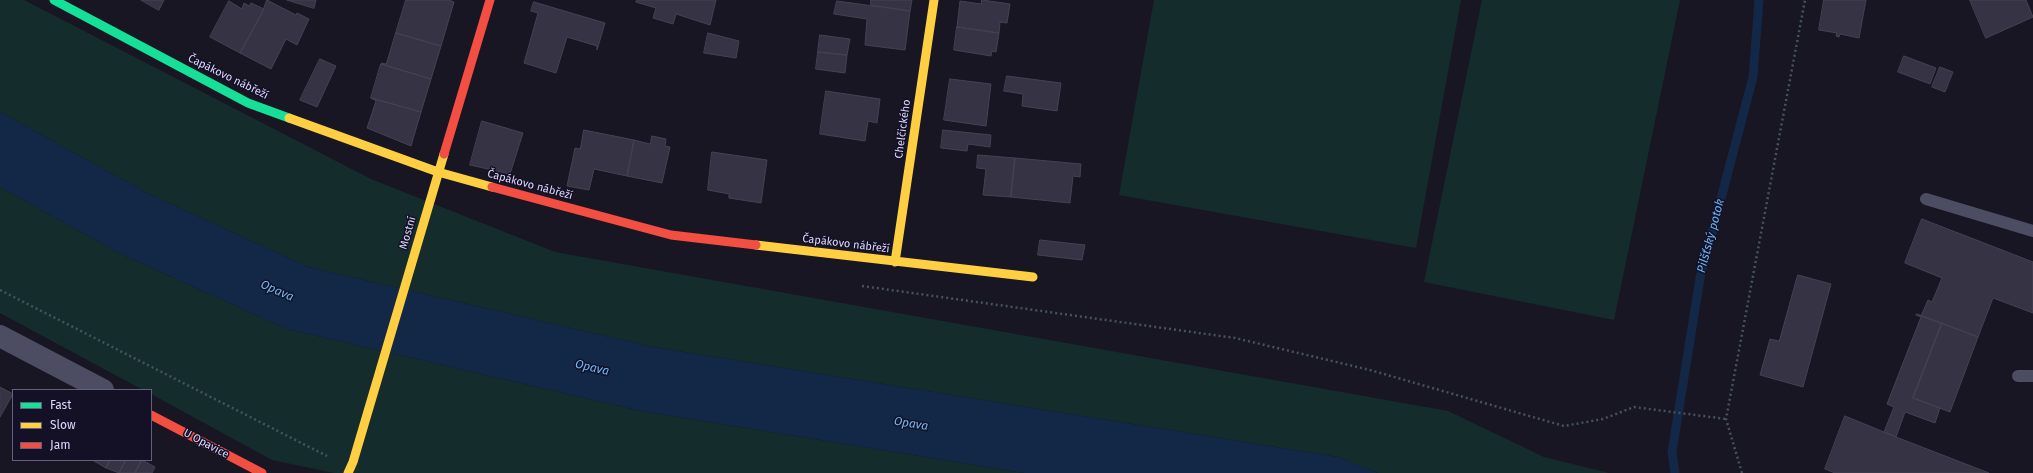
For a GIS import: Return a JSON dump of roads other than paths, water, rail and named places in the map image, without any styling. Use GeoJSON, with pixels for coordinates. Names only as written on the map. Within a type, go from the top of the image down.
{"type":"FeatureCollection","features":[{"type":"Feature","properties":{"kind":"street","name":"Mostní"},"geometry":{"type":"LineString","coordinates":[[351,468],[490,0]]}},
{"type":"Feature","properties":{"kind":"street","name":"Chelčického"},"geometry":{"type":"LineString","coordinates":[[895,262],[934,0]]}},
{"type":"Feature","properties":{"kind":"street","name":"Čapákovo nábřeží"},"geometry":{"type":"LineString","coordinates":[[65,3],[248,103],[438,172],[671,235],[1033,277]]}},
{"type":"Feature","properties":{"kind":"street"},"geometry":{"type":"LineString","coordinates":[[0,336],[102,389]]}},
{"type":"Feature","properties":{"kind":"street","name":"U Opavice"},"geometry":{"type":"LineString","coordinates":[[152,416],[262,473]]}},
{"type":"Feature","properties":{"kind":"lane"},"geometry":{"type":"LineString","coordinates":[[1926,199],[2033,231]]}},
{"type":"Feature","properties":{"kind":"lane"},"geometry":{"type":"LineString","coordinates":[[2018,376],[2033,376]]}},
{"type":"Feature","properties":{"kind":"water","name":"Opava"},"geometry":{"type":"Polygon","coordinates":[[[0,112],[149,194],[308,267],[653,347],[1338,457],[1378,473],[1024,473],[641,411],[287,329],[119,253],[0,187],[0,112]]]}},
{"type":"Feature","properties":{"kind":"waterway","name":"Pilšťský potok"},"geometry":{"type":"LineString","coordinates":[[1675,473],[1672,452],[1700,278],[1753,77],[1759,0]]}}]}
